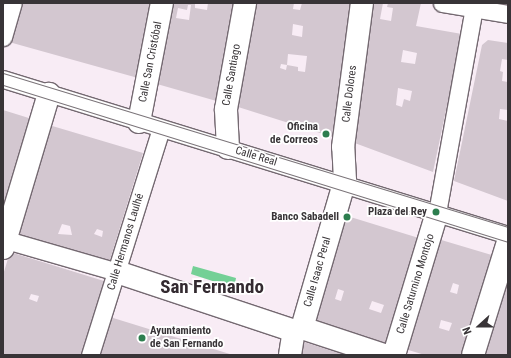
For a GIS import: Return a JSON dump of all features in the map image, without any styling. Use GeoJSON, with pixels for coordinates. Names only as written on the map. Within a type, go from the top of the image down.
{"type":"FeatureCollection","features":[{"type":"Feature","properties":{"kind":"street"},"geometry":{"type":"LineString","coordinates":[[3,37],[13,3]]}},
{"type":"Feature","properties":{"kind":"street","name":"Calle San Cristóbal"},"geometry":{"type":"LineString","coordinates":[[138,122],[162,3]]}},
{"type":"Feature","properties":{"kind":"street","name":"Calle Santiago"},"geometry":{"type":"LineString","coordinates":[[228,148],[226,109],[245,3]]}},
{"type":"Feature","properties":{"kind":"street","name":"Calle Dolores"},"geometry":{"type":"LineString","coordinates":[[344,185],[347,171],[343,147],[362,3]]}},
{"type":"Feature","properties":{"kind":"street"},"geometry":{"type":"LineString","coordinates":[[442,3],[508,14]]}},
{"type":"Feature","properties":{"kind":"street"},"geometry":{"type":"LineString","coordinates":[[436,212],[471,39],[474,8]]}},
{"type":"Feature","properties":{"kind":"street","name":"Calle Real"},"geometry":{"type":"LineString","coordinates":[[3,79],[138,122],[228,148],[508,235]]}},
{"type":"Feature","properties":{"kind":"street"},"geometry":{"type":"LineString","coordinates":[[49,94],[4,242],[117,272],[298,330],[384,355]]}},
{"type":"Feature","properties":{"kind":"street","name":"Calle Hermanos Laulhé"},"geometry":{"type":"LineString","coordinates":[[90,355],[162,129]]}},
{"type":"Feature","properties":{"kind":"street","name":"Calle Isaac Peral"},"geometry":{"type":"LineString","coordinates":[[290,355],[344,185]]}},
{"type":"Feature","properties":{"kind":"street","name":"Calle Saturnino Montojo"},"geometry":{"type":"LineString","coordinates":[[394,355],[436,212]]}},
{"type":"Feature","properties":{"kind":"street"},"geometry":{"type":"LineString","coordinates":[[473,355],[508,242]]}},
{"type":"Feature","properties":{"kind":"shaded area"},"geometry":{"type":"Polygon","coordinates":[[[193,266],[236,278],[234,288],[191,274],[193,266]]]}},
{"type":"Feature","properties":{"kind":"building"},"geometry":{"type":"Polygon","coordinates":[[[20,3],[152,3],[138,78],[9,42],[20,3]]]}},
{"type":"Feature","properties":{"kind":"building"},"geometry":{"type":"Polygon","coordinates":[[[164,3],[195,3],[195,8],[207,10],[208,3],[239,3],[220,102],[150,82],[164,3]],[[188,5],[187,10],[178,8],[176,18],[189,20],[191,5],[188,5]]]}},
{"type":"Feature","properties":{"kind":"building"},"geometry":{"type":"Polygon","coordinates":[[[252,3],[294,3],[293,9],[300,10],[302,3],[355,3],[336,138],[235,106],[252,3]],[[293,24],[292,35],[302,37],[303,26],[293,24]],[[288,54],[287,65],[298,67],[298,71],[305,72],[307,56],[288,54]],[[281,64],[280,68],[286,70],[287,65],[281,64]]]}},
{"type":"Feature","properties":{"kind":"building"},"geometry":{"type":"Polygon","coordinates":[[[369,3],[383,3],[380,19],[391,21],[393,8],[387,7],[388,3],[421,3],[416,26],[462,34],[433,172],[352,142],[369,3]],[[403,50],[401,62],[415,64],[417,53],[403,50]],[[398,88],[396,105],[402,107],[404,99],[410,101],[412,91],[398,88]]]}},
{"type":"Feature","properties":{"kind":"building"},"geometry":{"type":"Polygon","coordinates":[[[488,40],[508,43],[508,60],[502,59],[500,71],[503,72],[502,81],[508,82],[508,110],[500,109],[499,119],[508,121],[508,201],[454,181],[482,45],[488,40]]]}},
{"type":"Feature","properties":{"kind":"building"},"geometry":{"type":"Polygon","coordinates":[[[3,110],[32,119],[3,209],[3,110]]]}},
{"type":"Feature","properties":{"kind":"building"},"geometry":{"type":"Polygon","coordinates":[[[49,125],[143,153],[109,263],[16,234],[49,125]],[[62,224],[58,234],[72,235],[70,226],[62,224]],[[97,229],[94,234],[102,237],[103,231],[97,229]]]}},
{"type":"Feature","properties":{"kind":"building"},"geometry":{"type":"Polygon","coordinates":[[[344,215],[422,239],[388,348],[310,324],[344,215]],[[338,289],[335,299],[341,301],[344,291],[338,289]],[[372,301],[369,309],[381,313],[384,305],[372,301]]]}},
{"type":"Feature","properties":{"kind":"building"},"geometry":{"type":"Polygon","coordinates":[[[438,239],[495,256],[465,355],[425,355],[405,349],[438,239]],[[453,283],[450,292],[457,294],[459,285],[453,283]],[[441,320],[439,328],[449,331],[452,323],[441,320]]]}},
{"type":"Feature","properties":{"kind":"building"},"geometry":{"type":"Polygon","coordinates":[[[10,252],[104,281],[81,355],[3,355],[3,275],[10,252]],[[31,294],[29,299],[37,302],[39,296],[31,294]]]}},
{"type":"Feature","properties":{"kind":"building"},"geometry":{"type":"Polygon","coordinates":[[[508,265],[508,355],[477,355],[508,265]]]}},
{"type":"Feature","properties":{"kind":"building","name":"Ayuntamiento de San Fernando"},"geometry":{"type":"Polygon","coordinates":[[[110,317],[233,355],[100,355],[110,317]]]}},
{"type":"Feature","properties":{"kind":"building"},"geometry":{"type":"Polygon","coordinates":[[[304,342],[345,355],[300,355],[304,342]]]}},
{"type":"Feature","properties":{"kind":"tram line"},"geometry":{"type":"LineString","coordinates":[[3,73],[508,227]]}},
{"type":"Feature","properties":{"kind":"tram line"},"geometry":{"type":"LineString","coordinates":[[3,85],[508,242]]}},
{"type":"Feature","properties":{"kind":"place","name":"Oficina de Correos"},"geometry":{"type":"Point","coordinates":[326,134]}},
{"type":"Feature","properties":{"kind":"place","name":"Plaza del Rey"},"geometry":{"type":"Point","coordinates":[436,212]}},
{"type":"Feature","properties":{"kind":"place","name":"Banco Sabadell"},"geometry":{"type":"Point","coordinates":[347,217]}},
{"type":"Feature","properties":{"kind":"place","name":"Ayuntamiento de San Fernando"},"geometry":{"type":"Point","coordinates":[142,338]}},
{"type":"Feature","properties":{"kind":"district","name":"San Fernando"},"geometry":{"type":"Point","coordinates":[212,287]}}]}
